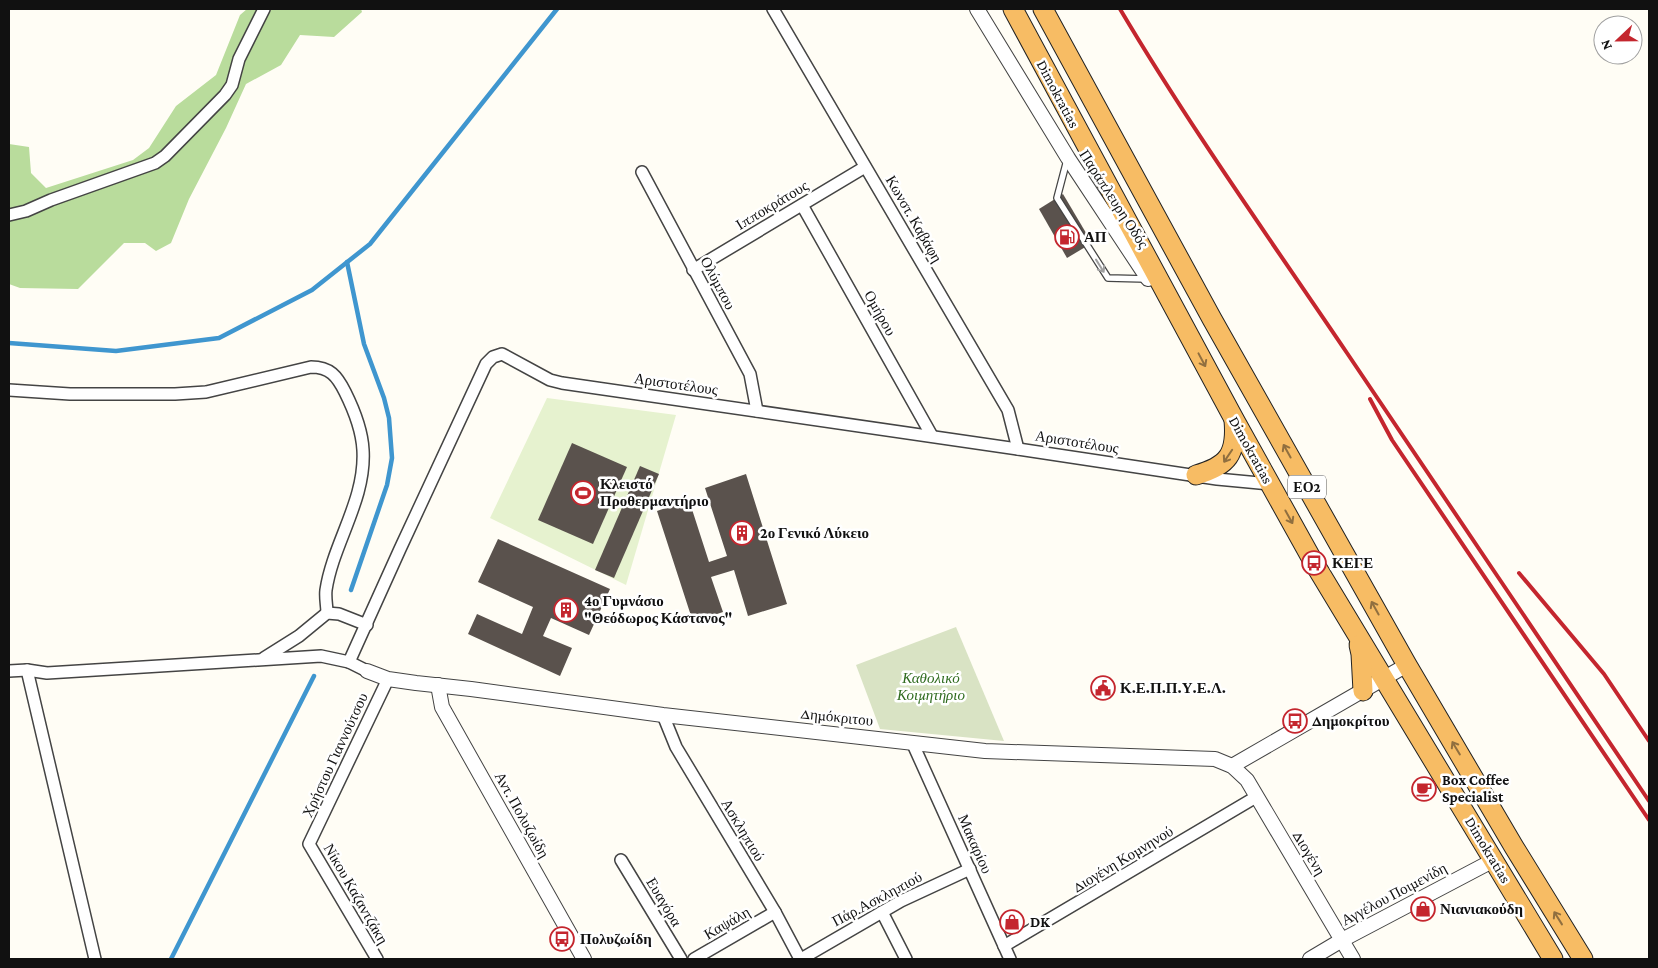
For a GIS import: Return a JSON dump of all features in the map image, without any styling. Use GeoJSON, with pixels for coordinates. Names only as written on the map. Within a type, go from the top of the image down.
{"type":"FeatureCollection","features":[{"type":"Feature","properties":{"kind":"highway","name":"Dimokratias"},"geometry":{"type":"LineString","coordinates":[[1013,9],[1234,419],[1314,563],[1553,959]]}},
{"type":"Feature","properties":{"kind":"highway","name":"Dimokratias"},"geometry":{"type":"LineString","coordinates":[[1043,9],[1217,328],[1407,665],[1514,847],[1583,959]]}},
{"type":"Feature","properties":{"kind":"highway"},"geometry":{"type":"LineString","coordinates":[[1148,279],[1187,332]]}},
{"type":"Feature","properties":{"kind":"highway"},"geometry":{"type":"LineString","coordinates":[[1196,475],[1218,467],[1229,457],[1235,442],[1234,419]]}},
{"type":"Feature","properties":{"kind":"highway"},"geometry":{"type":"LineString","coordinates":[[1356,634],[1361,654],[1363,691]]}},
{"type":"Feature","properties":{"kind":"street"},"geometry":{"type":"LineString","coordinates":[[9,215],[26,211],[51,200],[155,163],[165,156],[232,86],[239,58],[264,9]]}},
{"type":"Feature","properties":{"kind":"street","name":"Κωνστ. Καβάφη"},"geometry":{"type":"LineString","coordinates":[[773,9],[1008,410],[1018,449]]}},
{"type":"Feature","properties":{"kind":"street","name":"Παράπλευρη Οδός"},"geometry":{"type":"LineString","coordinates":[[977,9],[1068,158],[1148,279]]}},
{"type":"Feature","properties":{"kind":"street","name":"Ιπποκράτους"},"geometry":{"type":"LineString","coordinates":[[693,270],[866,167]]}},
{"type":"Feature","properties":{"kind":"street","name":"Ολύμπου"},"geometry":{"type":"LineString","coordinates":[[642,172],[750,374],[757,411]]}},
{"type":"Feature","properties":{"kind":"street","name":"Ομήρου"},"geometry":{"type":"LineString","coordinates":[[802,204],[932,436]]}},
{"type":"Feature","properties":{"kind":"street","name":"Αριστοτέλους"},"geometry":{"type":"LineString","coordinates":[[349,662],[486,364],[493,357],[502,354],[550,380],[562,383],[1217,479],[1270,484]]}},
{"type":"Feature","properties":{"kind":"street"},"geometry":{"type":"LineString","coordinates":[[9,390],[70,394],[175,394],[206,392],[312,367],[322,367],[333,373],[351,403],[359,427],[363,451],[362,470],[356,499],[334,556],[326,592],[327,613]]}},
{"type":"Feature","properties":{"kind":"street"},"geometry":{"type":"LineString","coordinates":[[262,659],[299,636],[327,613],[339,614],[367,624]]}},
{"type":"Feature","properties":{"kind":"street"},"geometry":{"type":"LineString","coordinates":[[9,671],[27,670],[47,673],[321,656],[349,662],[388,679],[438,685]]}},
{"type":"Feature","properties":{"kind":"street"},"geometry":{"type":"LineString","coordinates":[[1232,766],[1407,665]]}},
{"type":"Feature","properties":{"kind":"street"},"geometry":{"type":"LineString","coordinates":[[27,670],[95,959]]}},
{"type":"Feature","properties":{"kind":"street","name":"Χρήστου Γιαννούτσου"},"geometry":{"type":"LineString","coordinates":[[309,844],[388,679]]}},
{"type":"Feature","properties":{"kind":"street","name":"Δημόκριτου"},"geometry":{"type":"LineString","coordinates":[[438,685],[663,715],[995,751],[1209,758],[1232,766]]}},
{"type":"Feature","properties":{"kind":"street","name":"Αντ. Πολυζωίδη"},"geometry":{"type":"LineString","coordinates":[[438,685],[442,707],[584,959]]}},
{"type":"Feature","properties":{"kind":"street","name":"Ασκληπιού"},"geometry":{"type":"LineString","coordinates":[[663,715],[676,747],[775,912],[800,959]]}},
{"type":"Feature","properties":{"kind":"street","name":"Μακαρίου"},"geometry":{"type":"LineString","coordinates":[[912,742],[1010,959]]}},
{"type":"Feature","properties":{"kind":"street","name":"Διογένη"},"geometry":{"type":"LineString","coordinates":[[1232,766],[1243,776],[1353,959]]}},
{"type":"Feature","properties":{"kind":"street","name":"Διογένη Κομνηνού"},"geometry":{"type":"LineString","coordinates":[[1004,946],[1256,797]]}},
{"type":"Feature","properties":{"kind":"street","name":"Νίκου Καζαντζάκη"},"geometry":{"type":"LineString","coordinates":[[309,844],[376,959]]}},
{"type":"Feature","properties":{"kind":"street","name":"Ευαγόρα"},"geometry":{"type":"LineString","coordinates":[[621,860],[681,959]]}},
{"type":"Feature","properties":{"kind":"street","name":"Αγγέλου Ποιμενίδη"},"geometry":{"type":"LineString","coordinates":[[1310,959],[1342,940],[1494,860]]}},
{"type":"Feature","properties":{"kind":"street","name":"Πάρ.Ασκληπιού"},"geometry":{"type":"LineString","coordinates":[[800,959],[917,893],[970,870]]}},
{"type":"Feature","properties":{"kind":"street","name":"Καψάλη"},"geometry":{"type":"LineString","coordinates":[[694,959],[775,912]]}},
{"type":"Feature","properties":{"kind":"street"},"geometry":{"type":"LineString","coordinates":[[882,912],[906,959]]}},
{"type":"Feature","properties":{"kind":"lane"},"geometry":{"type":"LineString","coordinates":[[1068,158],[1057,198],[1108,278],[1148,279]]}},
{"type":"Feature","properties":{"kind":"green space"},"geometry":{"type":"Polygon","coordinates":[[[247,9],[361,9],[362,12],[334,37],[300,35],[281,65],[246,84],[226,128],[189,199],[171,243],[156,251],[145,243],[124,243],[78,289],[20,288],[9,284],[9,144],[29,147],[31,173],[46,188],[133,160],[149,148],[176,106],[216,75],[240,15],[247,9]]]}},
{"type":"Feature","properties":{"kind":"green space"},"geometry":{"type":"Polygon","coordinates":[[[547,398],[676,415],[626,585],[490,518],[547,398]]]}},
{"type":"Feature","properties":{"kind":"green space","name":"Καθολικό Κοιμητήριο"},"geometry":{"type":"Polygon","coordinates":[[[956,627],[1004,741],[880,729],[856,665],[956,627]]]}},
{"type":"Feature","properties":{"kind":"building"},"geometry":{"type":"Polygon","coordinates":[[[1063,194],[1092,243],[1067,258],[1039,209],[1063,194]]]}},
{"type":"Feature","properties":{"kind":"building","name":"Κλειστό Προθερμαντήριο"},"geometry":{"type":"Polygon","coordinates":[[[572,443],[627,467],[593,544],[538,520],[572,443]]]}},
{"type":"Feature","properties":{"kind":"building"},"geometry":{"type":"Polygon","coordinates":[[[640,466],[659,474],[614,578],[595,570],[640,466]]]}},
{"type":"Feature","properties":{"kind":"building","name":"2ο Γενικό Λύκειο"},"geometry":{"type":"Polygon","coordinates":[[[746,474],[787,604],[748,616],[734,570],[711,577],[723,612],[693,622],[657,511],[689,500],[709,562],[727,556],[705,488],[746,474]]]}},
{"type":"Feature","properties":{"kind":"building","name":"4ο Γυμνάσιο \"Θεόδωρος Κάστανος\""},"geometry":{"type":"Polygon","coordinates":[[[498,539],[610,589],[589,635],[551,618],[543,636],[572,648],[560,676],[468,634],[477,614],[522,634],[533,607],[478,582],[498,539]]]}},
{"type":"Feature","properties":{"kind":"waterway"},"geometry":{"type":"LineString","coordinates":[[9,343],[116,351],[219,338],[312,290],[370,244],[557,9]]}},
{"type":"Feature","properties":{"kind":"waterway"},"geometry":{"type":"LineString","coordinates":[[347,262],[364,344],[384,398],[389,418],[392,458],[387,485],[351,590]]}},
{"type":"Feature","properties":{"kind":"waterway"},"geometry":{"type":"LineString","coordinates":[[171,959],[314,676]]}},
{"type":"Feature","properties":{"kind":"railway"},"geometry":{"type":"LineString","coordinates":[[1120,9],[1174,96],[1231,182],[1649,801]]}},
{"type":"Feature","properties":{"kind":"railway"},"geometry":{"type":"LineString","coordinates":[[1370,399],[1392,440],[1649,820]]}},
{"type":"Feature","properties":{"kind":"railway"},"geometry":{"type":"LineString","coordinates":[[1519,573],[1604,674],[1649,741]]}},
{"type":"Feature","properties":{"kind":"place","name":"ΑΠ"},"geometry":{"type":"Point","coordinates":[1067,237]}},
{"type":"Feature","properties":{"kind":"place","name":"Κλειστό Προθερμαντήριο"},"geometry":{"type":"Point","coordinates":[583,493]}},
{"type":"Feature","properties":{"kind":"place","name":"2ο Γενικό Λύκειο"},"geometry":{"type":"Point","coordinates":[742,533]}},
{"type":"Feature","properties":{"kind":"place","name":"ΚΕΓΕ"},"geometry":{"type":"Point","coordinates":[1314,563]}},
{"type":"Feature","properties":{"kind":"place","name":"4ο Γυμνάσιο \"Θεόδωρος Κάστανος\""},"geometry":{"type":"Point","coordinates":[566,610]}},
{"type":"Feature","properties":{"kind":"place","name":"Κ.Ε.Π.Π.Υ.Ε.Λ."},"geometry":{"type":"Point","coordinates":[1103,688]}},
{"type":"Feature","properties":{"kind":"place","name":"Δημοκρίτου"},"geometry":{"type":"Point","coordinates":[1295,721]}},
{"type":"Feature","properties":{"kind":"place","name":"Box Coffee Specialist"},"geometry":{"type":"Point","coordinates":[1424,789]}},
{"type":"Feature","properties":{"kind":"place","name":"Νιανιακούδη"},"geometry":{"type":"Point","coordinates":[1423,909]}},
{"type":"Feature","properties":{"kind":"place","name":"DK"},"geometry":{"type":"Point","coordinates":[1012,922]}},
{"type":"Feature","properties":{"kind":"place","name":"Πολυζωίδη"},"geometry":{"type":"Point","coordinates":[562,939]}}]}
